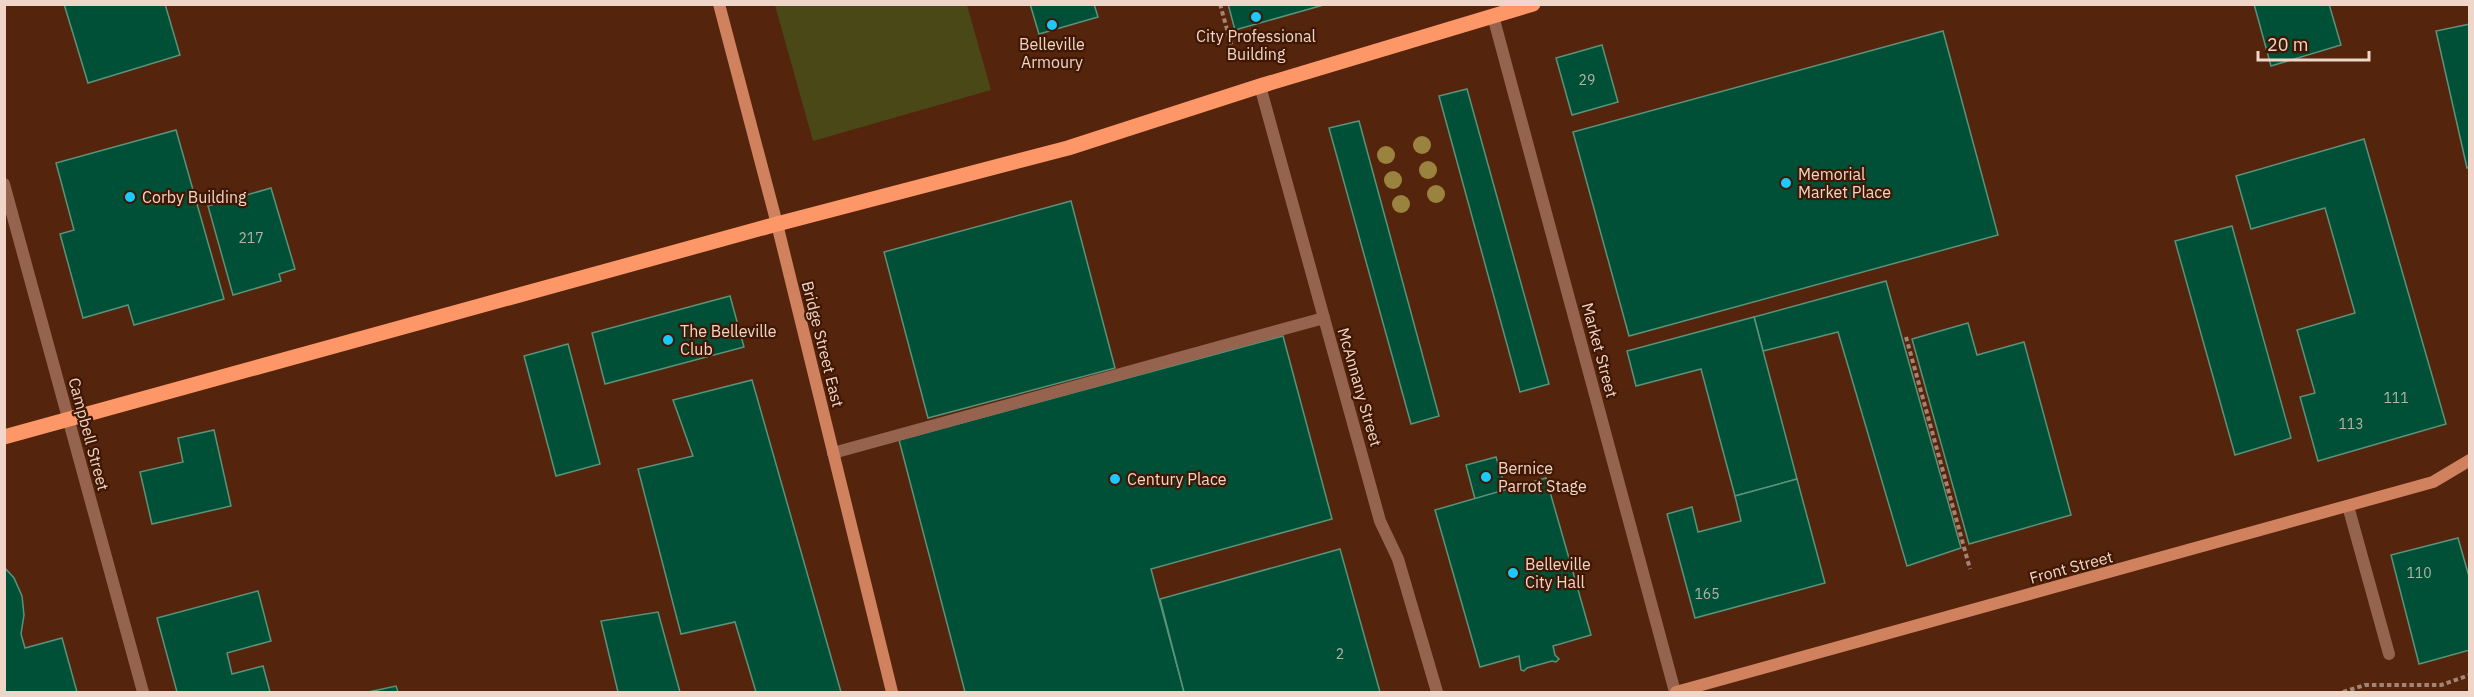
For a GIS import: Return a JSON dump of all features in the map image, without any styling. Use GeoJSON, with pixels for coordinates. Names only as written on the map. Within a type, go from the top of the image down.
{"type":"FeatureCollection","features":[{"type":"Feature","properties":{"kind":"main road","name":"Bridge Street East"},"geometry":{"type":"LineString","coordinates":[[719,4],[777,224],[892,693]]}},
{"type":"Feature","properties":{"kind":"main road"},"geometry":{"type":"LineString","coordinates":[[4,437],[777,224],[1068,148],[1492,10],[1533,4]]}},
{"type":"Feature","properties":{"kind":"main road","name":"Front Street"},"geometry":{"type":"LineString","coordinates":[[1676,693],[2433,482],[2469,460]]}},
{"type":"Feature","properties":{"kind":"street","name":"Market Street"},"geometry":{"type":"LineString","coordinates":[[1492,10],[1676,693]]}},
{"type":"Feature","properties":{"kind":"street","name":"McAnnany Street"},"geometry":{"type":"LineString","coordinates":[[1260,86],[1380,521],[1398,559],[1437,693]]}},
{"type":"Feature","properties":{"kind":"street","name":"Campbell Street"},"geometry":{"type":"LineString","coordinates":[[4,184],[143,693]]}},
{"type":"Feature","properties":{"kind":"street"},"geometry":{"type":"LineString","coordinates":[[833,453],[1324,318]]}},
{"type":"Feature","properties":{"kind":"street"},"geometry":{"type":"LineString","coordinates":[[2348,506],[2389,654]]}},
{"type":"Feature","properties":{"kind":"path"},"geometry":{"type":"LineString","coordinates":[[1220,4],[1233,51]]}},
{"type":"Feature","properties":{"kind":"path"},"geometry":{"type":"LineString","coordinates":[[1906,336],[1970,569]]}},
{"type":"Feature","properties":{"kind":"path"},"geometry":{"type":"LineString","coordinates":[[2343,693],[2365,685],[2442,685],[2469,675]]}},
{"type":"Feature","properties":{"kind":"shaded area"},"geometry":{"type":"Polygon","coordinates":[[[4,5],[2469,5],[2469,692],[5,692],[4,5]]]}},
{"type":"Feature","properties":{"kind":"shaded area"},"geometry":{"type":"Polygon","coordinates":[[[775,5],[967,5],[991,90],[813,141],[775,5]]]}},
{"type":"Feature","properties":{"kind":"building"},"geometry":{"type":"Polygon","coordinates":[[[64,4],[165,4],[180,55],[88,83],[64,4]]]}},
{"type":"Feature","properties":{"kind":"building","name":"Belleville Armoury"},"geometry":{"type":"Polygon","coordinates":[[[1030,4],[1094,4],[1098,17],[1039,34],[1030,4]]]}},
{"type":"Feature","properties":{"kind":"building","name":"City Professional Building"},"geometry":{"type":"Polygon","coordinates":[[[1228,4],[1327,4],[1235,30],[1228,4]]]}},
{"type":"Feature","properties":{"kind":"building"},"geometry":{"type":"Polygon","coordinates":[[[2254,4],[2329,4],[2341,45],[2271,66],[2254,4]]]}},
{"type":"Feature","properties":{"kind":"building"},"geometry":{"type":"Polygon","coordinates":[[[2470,24],[2470,167],[2467,168],[2436,31],[2470,24]]]}},
{"type":"Feature","properties":{"kind":"building","name":"Memorial Market Place"},"geometry":{"type":"Polygon","coordinates":[[[1943,31],[1998,235],[1629,336],[1573,132],[1943,31]]]}},
{"type":"Feature","properties":{"kind":"building"},"geometry":{"type":"Polygon","coordinates":[[[1602,45],[1618,102],[1572,115],[1556,58],[1602,45]]]}},
{"type":"Feature","properties":{"kind":"building"},"geometry":{"type":"Polygon","coordinates":[[[1467,89],[1549,384],[1520,392],[1439,96],[1467,89]]]}},
{"type":"Feature","properties":{"kind":"building"},"geometry":{"type":"Polygon","coordinates":[[[1359,121],[1439,416],[1411,424],[1329,128],[1359,121]]]}},
{"type":"Feature","properties":{"kind":"building","name":"Corby Building"},"geometry":{"type":"Polygon","coordinates":[[[176,130],[224,299],[134,325],[128,305],[83,318],[60,234],[74,230],[56,163],[176,130]]]}},
{"type":"Feature","properties":{"kind":"building"},"geometry":{"type":"Polygon","coordinates":[[[2364,139],[2446,424],[2318,461],[2300,397],[2315,393],[2297,330],[2355,313],[2325,208],[2251,229],[2236,176],[2364,139]]]}},
{"type":"Feature","properties":{"kind":"building"},"geometry":{"type":"Polygon","coordinates":[[[271,188],[295,269],[279,274],[281,281],[233,295],[208,206],[271,188]]]}},
{"type":"Feature","properties":{"kind":"building"},"geometry":{"type":"Polygon","coordinates":[[[1071,201],[1115,368],[928,418],[884,252],[1071,201]]]}},
{"type":"Feature","properties":{"kind":"building"},"geometry":{"type":"Polygon","coordinates":[[[2232,226],[2291,438],[2235,455],[2175,241],[2232,226]]]}},
{"type":"Feature","properties":{"kind":"building"},"geometry":{"type":"Polygon","coordinates":[[[1886,281],[1961,548],[1907,566],[1838,332],[1763,351],[1754,317],[1886,281]]]}},
{"type":"Feature","properties":{"kind":"building","name":"The Belleville Club"},"geometry":{"type":"Polygon","coordinates":[[[730,296],[744,347],[605,384],[592,333],[730,296]]]}},
{"type":"Feature","properties":{"kind":"building"},"geometry":{"type":"Polygon","coordinates":[[[1754,317],[1797,479],[1735,496],[1701,369],[1636,386],[1627,351],[1754,317]]]}},
{"type":"Feature","properties":{"kind":"building"},"geometry":{"type":"Polygon","coordinates":[[[1968,323],[1977,355],[2024,342],[2071,515],[1969,544],[1912,339],[1968,323]]]}},
{"type":"Feature","properties":{"kind":"building","name":"Century Place"},"geometry":{"type":"Polygon","coordinates":[[[1283,336],[1332,519],[1151,569],[1184,692],[965,692],[899,440],[1283,336]]]}},
{"type":"Feature","properties":{"kind":"building"},"geometry":{"type":"Polygon","coordinates":[[[568,344],[600,464],[556,476],[524,356],[568,344]]]}},
{"type":"Feature","properties":{"kind":"building"},"geometry":{"type":"Polygon","coordinates":[[[752,380],[841,692],[756,692],[735,622],[681,634],[638,469],[693,456],[673,400],[752,380]]]}},
{"type":"Feature","properties":{"kind":"building"},"geometry":{"type":"Polygon","coordinates":[[[214,430],[231,506],[152,524],[140,472],[183,462],[178,438],[214,430]]]}},
{"type":"Feature","properties":{"kind":"building","name":"Bernice Parrot Stage"},"geometry":{"type":"Polygon","coordinates":[[[1496,457],[1506,490],[1475,499],[1466,465],[1496,457]]]}},
{"type":"Feature","properties":{"kind":"building","name":"Belleville City Hall"},"geometry":{"type":"Polygon","coordinates":[[[1546,478],[1591,635],[1553,646],[1555,655],[1559,659],[1556,662],[1527,668],[1524,671],[1521,670],[1519,656],[1480,667],[1435,510],[1546,478]]]}},
{"type":"Feature","properties":{"kind":"building"},"geometry":{"type":"Polygon","coordinates":[[[1797,479],[1825,583],[1695,618],[1667,514],[1692,507],[1698,532],[1741,521],[1735,496],[1797,479]]]}},
{"type":"Feature","properties":{"kind":"building"},"geometry":{"type":"Polygon","coordinates":[[[2458,538],[2470,580],[2470,650],[2419,664],[2391,555],[2458,538]]]}},
{"type":"Feature","properties":{"kind":"building"},"geometry":{"type":"Polygon","coordinates":[[[1340,549],[1380,692],[1184,692],[1160,599],[1340,549]]]}},
{"type":"Feature","properties":{"kind":"building"},"geometry":{"type":"Polygon","coordinates":[[[4,567],[14,578],[22,596],[24,615],[21,634],[25,648],[62,638],[77,692],[4,692],[4,567]]]}},
{"type":"Feature","properties":{"kind":"building"},"geometry":{"type":"Polygon","coordinates":[[[258,591],[271,641],[227,653],[232,674],[263,666],[270,692],[177,692],[157,618],[258,591]]]}},
{"type":"Feature","properties":{"kind":"building"},"geometry":{"type":"Polygon","coordinates":[[[658,612],[680,692],[618,692],[601,621],[658,612]]]}},
{"type":"Feature","properties":{"kind":"building"},"geometry":{"type":"Polygon","coordinates":[[[396,686],[398,692],[368,692],[396,686]]]}},
{"type":"Feature","properties":{"kind":"place","name":"City Professional Building"},"geometry":{"type":"Point","coordinates":[1256,17]}},
{"type":"Feature","properties":{"kind":"place","name":"Belleville Armoury"},"geometry":{"type":"Point","coordinates":[1052,25]}},
{"type":"Feature","properties":{"kind":"place","name":"Memorial Market Place"},"geometry":{"type":"Point","coordinates":[1786,183]}},
{"type":"Feature","properties":{"kind":"place","name":"Corby Building"},"geometry":{"type":"Point","coordinates":[130,197]}},
{"type":"Feature","properties":{"kind":"place","name":"The Belleville Club"},"geometry":{"type":"Point","coordinates":[668,340]}},
{"type":"Feature","properties":{"kind":"place","name":"Bernice Parrot Stage"},"geometry":{"type":"Point","coordinates":[1486,477]}},
{"type":"Feature","properties":{"kind":"place","name":"Century Place"},"geometry":{"type":"Point","coordinates":[1115,479]}},
{"type":"Feature","properties":{"kind":"place","name":"Belleville City Hall"},"geometry":{"type":"Point","coordinates":[1513,573]}}]}
